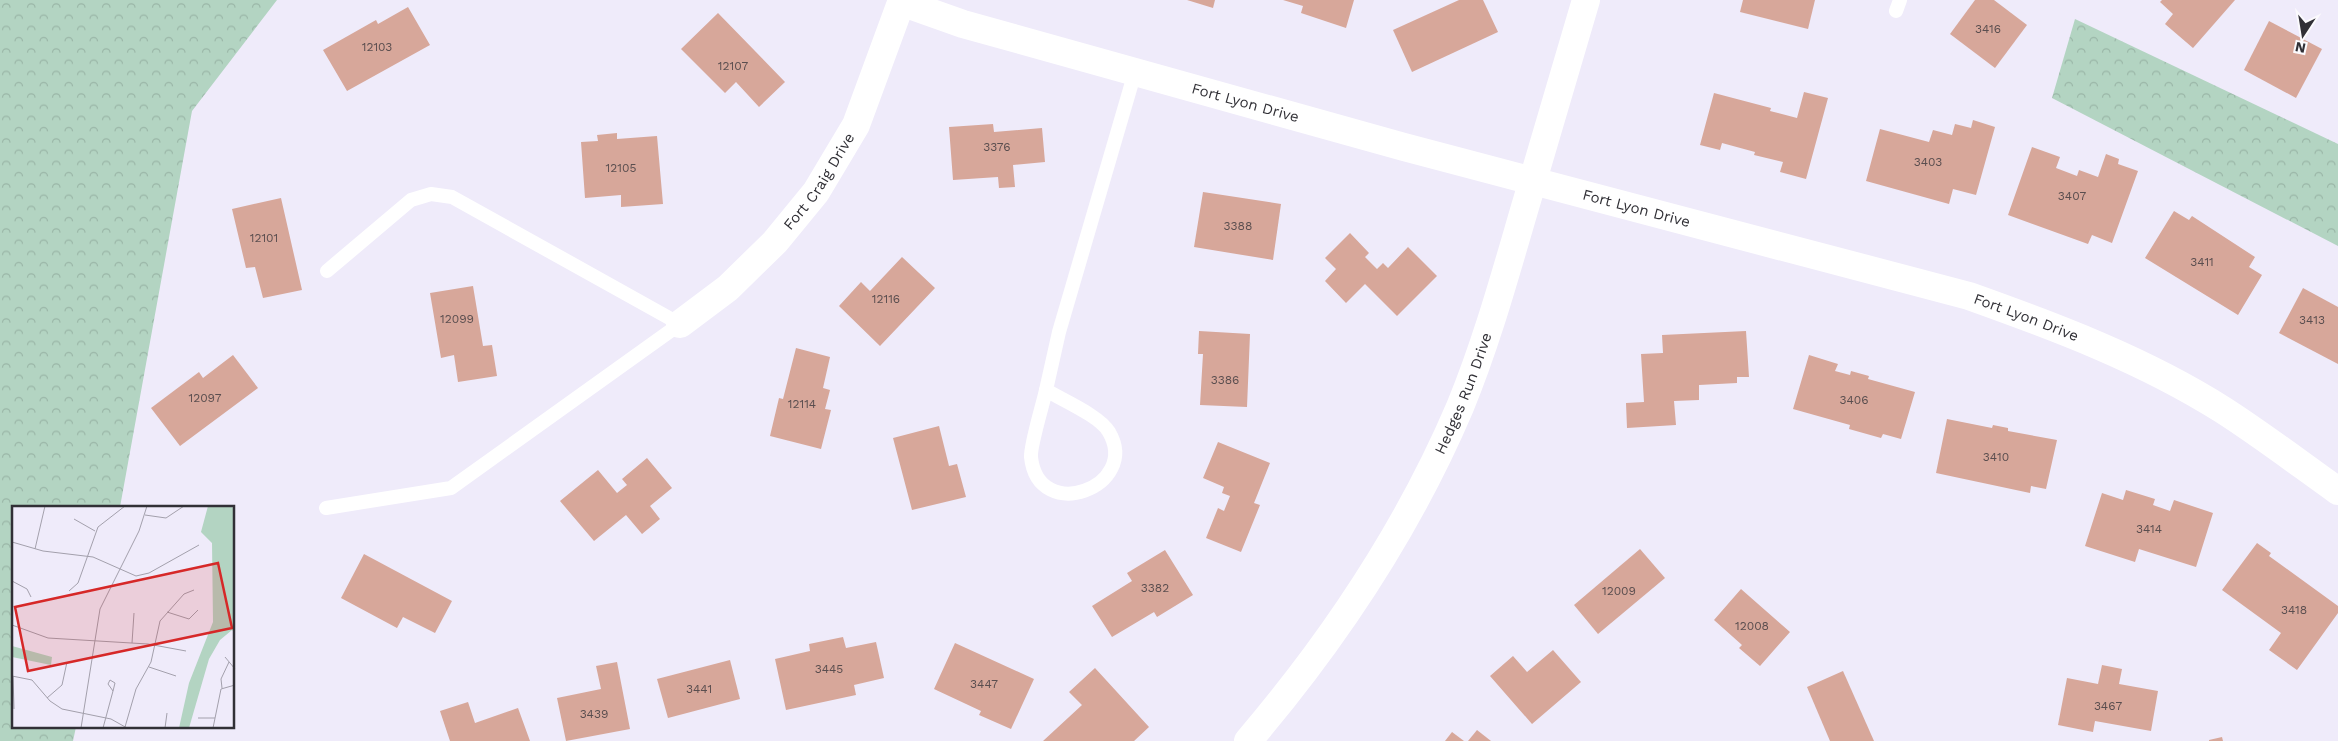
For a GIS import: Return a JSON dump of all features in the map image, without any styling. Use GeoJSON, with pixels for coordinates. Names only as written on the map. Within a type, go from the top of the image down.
{"type":"FeatureCollection","features":[{"type":"Feature","properties":{"kind":"street","name":"Hedges Run Drive"},"geometry":{"type":"LineString","coordinates":[[1248,741],[1295,685],[1355,601],[1408,513],[1463,398],[1493,316],[1586,0]]}},
{"type":"Feature","properties":{"kind":"street","name":"Fort Lyon Drive"},"geometry":{"type":"LineString","coordinates":[[899,1],[963,24],[1135,72],[1533,181],[1969,296],[2044,322],[2135,362],[2222,410],[2338,491]]}},
{"type":"Feature","properties":{"kind":"street","name":"Fort Craig Drive"},"geometry":{"type":"LineString","coordinates":[[680,324],[728,288],[775,242],[816,192],[856,125],[899,1]]}},
{"type":"Feature","properties":{"kind":"lane"},"geometry":{"type":"LineString","coordinates":[[1046,390],[1098,421],[1109,430],[1116,446],[1114,463],[1106,478],[1085,492],[1068,495],[1052,490],[1037,476],[1031,456],[1059,332],[1135,72]]}},
{"type":"Feature","properties":{"kind":"lane"},"geometry":{"type":"LineString","coordinates":[[326,508],[451,488],[680,324],[452,197],[431,194],[411,200],[327,271]]}},
{"type":"Feature","properties":{"kind":"green space"},"geometry":{"type":"Polygon","coordinates":[[[0,0],[277,0],[192,111],[120,506],[12,506],[12,728],[76,728],[73,741],[0,741],[0,0]]]}},
{"type":"Feature","properties":{"kind":"green space"},"geometry":{"type":"Polygon","coordinates":[[[2075,19],[2338,144],[2338,246],[2052,98],[2075,19]]]}},
{"type":"Feature","properties":{"kind":"building"},"geometry":{"type":"Polygon","coordinates":[[[1187,0],[1215,0],[1213,8],[1187,0]]]}},
{"type":"Feature","properties":{"kind":"building"},"geometry":{"type":"Polygon","coordinates":[[[1283,0],[1354,0],[1346,28],[1301,13],[1303,6],[1283,0]]]}},
{"type":"Feature","properties":{"kind":"building"},"geometry":{"type":"Polygon","coordinates":[[[1459,0],[1483,0],[1498,32],[1412,72],[1393,30],[1459,0]]]}},
{"type":"Feature","properties":{"kind":"building"},"geometry":{"type":"Polygon","coordinates":[[[1743,0],[1815,0],[1808,29],[1740,12],[1743,0]]]}},
{"type":"Feature","properties":{"kind":"building"},"geometry":{"type":"Polygon","coordinates":[[[1975,0],[1994,0],[2027,25],[1995,68],[1950,34],[1975,0]]]}},
{"type":"Feature","properties":{"kind":"building"},"geometry":{"type":"Polygon","coordinates":[[[2162,0],[2235,0],[2193,48],[2165,24],[2173,14],[2160,2],[2162,0]]]}},
{"type":"Feature","properties":{"kind":"building"},"geometry":{"type":"Polygon","coordinates":[[[408,7],[430,45],[347,91],[323,50],[376,20],[378,24],[408,7]]]}},
{"type":"Feature","properties":{"kind":"building"},"geometry":{"type":"Polygon","coordinates":[[[718,13],[785,82],[759,107],[736,82],[725,93],[681,49],[718,13]]]}},
{"type":"Feature","properties":{"kind":"building"},"geometry":{"type":"Polygon","coordinates":[[[2269,21],[2322,49],[2296,98],[2244,70],[2269,21]]]}},
{"type":"Feature","properties":{"kind":"building"},"geometry":{"type":"Polygon","coordinates":[[[1804,92],[1828,98],[1806,179],[1780,172],[1783,162],[1754,155],[1755,152],[1722,143],[1720,150],[1700,145],[1714,93],[1771,108],[1770,111],[1797,118],[1804,92]]]}},
{"type":"Feature","properties":{"kind":"building"},"geometry":{"type":"Polygon","coordinates":[[[1973,120],[1995,127],[1976,195],[1953,189],[1949,204],[1866,181],[1880,129],[1929,142],[1933,130],[1952,135],[1955,124],[1971,128],[1973,120]]]}},
{"type":"Feature","properties":{"kind":"building"},"geometry":{"type":"Polygon","coordinates":[[[993,124],[994,132],[1042,128],[1045,162],[1013,165],[1015,187],[999,188],[998,177],[953,180],[949,127],[993,124]]]}},
{"type":"Feature","properties":{"kind":"building"},"geometry":{"type":"Polygon","coordinates":[[[617,133],[617,139],[657,136],[663,204],[621,207],[621,195],[585,198],[581,142],[598,141],[597,135],[617,133]]]}},
{"type":"Feature","properties":{"kind":"building"},"geometry":{"type":"Polygon","coordinates":[[[2032,147],[2060,157],[2056,168],[2077,176],[2079,170],[2098,177],[2106,154],[2119,159],[2118,164],[2138,171],[2112,243],[2092,235],[2088,244],[2008,215],[2032,147]]]}},
{"type":"Feature","properties":{"kind":"building"},"geometry":{"type":"Polygon","coordinates":[[[1203,192],[1281,204],[1273,260],[1194,247],[1203,192]]]}},
{"type":"Feature","properties":{"kind":"building"},"geometry":{"type":"Polygon","coordinates":[[[281,198],[302,290],[263,298],[255,267],[246,268],[232,209],[281,198]]]}},
{"type":"Feature","properties":{"kind":"building"},"geometry":{"type":"Polygon","coordinates":[[[2174,211],[2189,220],[2192,216],[2255,257],[2249,267],[2262,275],[2238,315],[2145,258],[2174,211]]]}},
{"type":"Feature","properties":{"kind":"building"},"geometry":{"type":"Polygon","coordinates":[[[1350,233],[1369,253],[1365,257],[1377,269],[1383,263],[1388,268],[1408,247],[1437,276],[1397,316],[1365,284],[1346,303],[1325,281],[1336,269],[1325,258],[1350,233]]]}},
{"type":"Feature","properties":{"kind":"building"},"geometry":{"type":"Polygon","coordinates":[[[902,257],[935,288],[880,346],[839,306],[861,282],[870,291],[902,257]]]}},
{"type":"Feature","properties":{"kind":"building"},"geometry":{"type":"Polygon","coordinates":[[[473,286],[483,346],[492,345],[497,376],[458,382],[454,355],[441,358],[430,293],[473,286]]]}},
{"type":"Feature","properties":{"kind":"building"},"geometry":{"type":"Polygon","coordinates":[[[2303,288],[2338,307],[2338,364],[2279,333],[2303,288]]]}},
{"type":"Feature","properties":{"kind":"building"},"geometry":{"type":"Polygon","coordinates":[[[1199,331],[1250,334],[1247,407],[1200,405],[1203,354],[1198,354],[1199,331]]]}},
{"type":"Feature","properties":{"kind":"building"},"geometry":{"type":"Polygon","coordinates":[[[1746,331],[1749,377],[1737,377],[1737,383],[1699,385],[1699,400],[1674,401],[1676,425],[1627,428],[1626,403],[1644,402],[1641,354],[1663,353],[1662,335],[1746,331]]]}},
{"type":"Feature","properties":{"kind":"building"},"geometry":{"type":"Polygon","coordinates":[[[796,348],[830,357],[823,388],[830,390],[825,409],[831,410],[821,449],[770,436],[779,398],[783,399],[796,348]]]}},
{"type":"Feature","properties":{"kind":"building"},"geometry":{"type":"Polygon","coordinates":[[[233,355],[258,388],[180,446],[151,408],[199,372],[203,378],[233,355]]]}},
{"type":"Feature","properties":{"kind":"building"},"geometry":{"type":"Polygon","coordinates":[[[1809,355],[1838,364],[1835,371],[1850,375],[1851,371],[1869,376],[1868,379],[1915,392],[1901,439],[1883,434],[1881,438],[1849,429],[1850,425],[1793,409],[1809,355]]]}},
{"type":"Feature","properties":{"kind":"building"},"geometry":{"type":"Polygon","coordinates":[[[1947,419],[1992,428],[1993,425],[2008,428],[2008,431],[2057,440],[2046,489],[2031,486],[2030,493],[1936,473],[1947,419]]]}},
{"type":"Feature","properties":{"kind":"building"},"geometry":{"type":"Polygon","coordinates":[[[939,426],[949,466],[957,464],[966,497],[912,510],[893,438],[939,426]]]}},
{"type":"Feature","properties":{"kind":"building"},"geometry":{"type":"Polygon","coordinates":[[[1218,442],[1270,463],[1254,503],[1260,505],[1241,552],[1206,538],[1218,508],[1224,511],[1230,496],[1222,493],[1224,487],[1203,478],[1218,442]]]}},
{"type":"Feature","properties":{"kind":"building"},"geometry":{"type":"Polygon","coordinates":[[[647,458],[672,488],[650,506],[660,519],[642,534],[626,515],[594,541],[560,501],[598,470],[617,493],[627,485],[622,479],[647,458]]]}},
{"type":"Feature","properties":{"kind":"building"},"geometry":{"type":"Polygon","coordinates":[[[2126,490],[2155,499],[2153,505],[2170,511],[2174,500],[2213,513],[2196,567],[2139,549],[2135,562],[2085,546],[2102,493],[2123,500],[2126,490]]]}},
{"type":"Feature","properties":{"kind":"building"},"geometry":{"type":"Polygon","coordinates":[[[2257,543],[2271,553],[2269,556],[2338,606],[2338,613],[2297,670],[2269,650],[2281,633],[2222,590],[2257,543]]]}},
{"type":"Feature","properties":{"kind":"building"},"geometry":{"type":"Polygon","coordinates":[[[1640,549],[1665,578],[1598,634],[1574,605],[1640,549]]]}},
{"type":"Feature","properties":{"kind":"building"},"geometry":{"type":"Polygon","coordinates":[[[1165,550],[1193,595],[1157,617],[1154,612],[1112,637],[1092,606],[1132,581],[1127,573],[1165,550]]]}},
{"type":"Feature","properties":{"kind":"building"},"geometry":{"type":"Polygon","coordinates":[[[364,554],[452,601],[435,633],[403,617],[397,628],[341,598],[364,554]]]}},
{"type":"Feature","properties":{"kind":"building"},"geometry":{"type":"Polygon","coordinates":[[[1741,589],[1790,632],[1760,666],[1739,648],[1742,645],[1714,620],[1741,589]]]}},
{"type":"Feature","properties":{"kind":"building"},"geometry":{"type":"Polygon","coordinates":[[[843,637],[846,648],[876,642],[884,678],[854,685],[856,695],[786,710],[775,659],[810,651],[809,644],[843,637]]]}},
{"type":"Feature","properties":{"kind":"building"},"geometry":{"type":"Polygon","coordinates":[[[955,643],[1034,679],[1011,729],[979,715],[981,711],[934,689],[955,643]]]}},
{"type":"Feature","properties":{"kind":"building"},"geometry":{"type":"Polygon","coordinates":[[[1553,650],[1581,682],[1532,724],[1490,676],[1513,656],[1527,672],[1553,650]]]}},
{"type":"Feature","properties":{"kind":"building"},"geometry":{"type":"Polygon","coordinates":[[[730,660],[740,699],[668,718],[657,679],[730,660]]]}},
{"type":"Feature","properties":{"kind":"building"},"geometry":{"type":"Polygon","coordinates":[[[617,662],[630,729],[566,741],[557,698],[601,689],[596,666],[617,662]]]}},
{"type":"Feature","properties":{"kind":"building"},"geometry":{"type":"Polygon","coordinates":[[[2102,665],[2122,669],[2119,684],[2158,691],[2151,731],[2095,721],[2093,732],[2058,725],[2067,678],[2098,684],[2102,665]]]}},
{"type":"Feature","properties":{"kind":"building"},"geometry":{"type":"Polygon","coordinates":[[[1095,668],[1149,727],[1134,741],[1043,741],[1082,705],[1069,692],[1095,668]]]}},
{"type":"Feature","properties":{"kind":"building"},"geometry":{"type":"Polygon","coordinates":[[[1843,671],[1874,741],[1830,741],[1807,687],[1843,671]]]}},
{"type":"Feature","properties":{"kind":"building"},"geometry":{"type":"Polygon","coordinates":[[[468,702],[475,723],[518,708],[530,741],[450,741],[440,711],[468,702]]]}},
{"type":"Feature","properties":{"kind":"building"},"geometry":{"type":"Polygon","coordinates":[[[1477,730],[1491,741],[1468,741],[1477,730]]]}},
{"type":"Feature","properties":{"kind":"building"},"geometry":{"type":"Polygon","coordinates":[[[1452,732],[1464,741],[1445,741],[1452,732]]]}},
{"type":"Feature","properties":{"kind":"building"},"geometry":{"type":"Polygon","coordinates":[[[2222,737],[2223,741],[2209,741],[2209,740],[2222,737]]]}}]}
